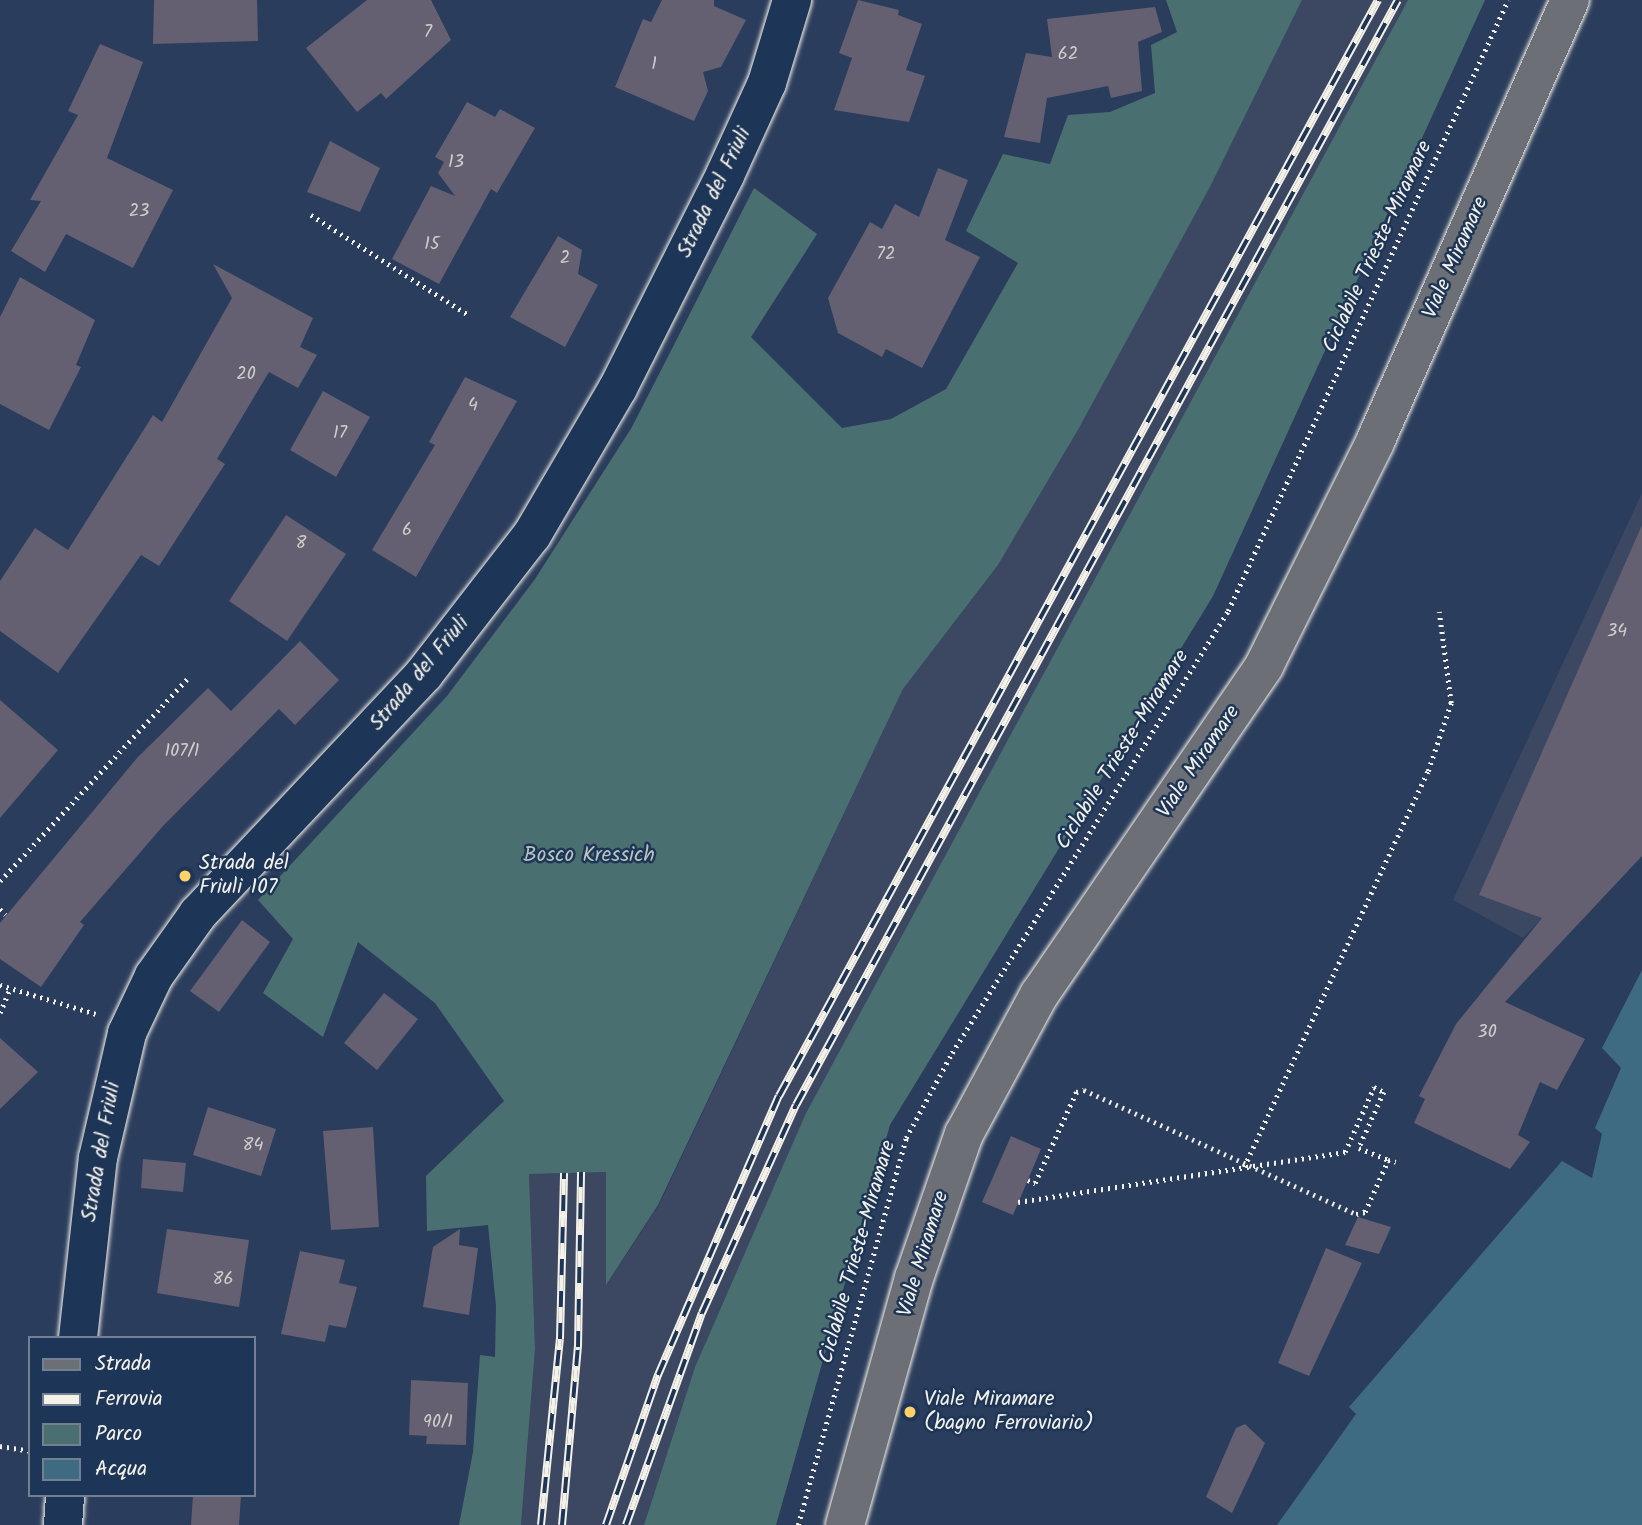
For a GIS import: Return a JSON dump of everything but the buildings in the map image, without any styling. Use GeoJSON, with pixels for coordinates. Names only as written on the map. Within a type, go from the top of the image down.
{"type":"FeatureCollection","features":[{"type":"Feature","properties":{"kind":"main road","name":"Strada del Friuli"},"geometry":{"type":"LineString","coordinates":[[78,1336],[98,1158],[127,1033],[144,995],[198,914],[424,674],[553,503],[743,138],[792,0]]}},
{"type":"Feature","properties":{"kind":"main road","name":"Viale Miramare"},"geometry":{"type":"LineString","coordinates":[[845,1525],[914,1278],[964,1134],[1039,995],[1264,666],[1375,442],[1570,0]]}},
{"type":"Feature","properties":{"kind":"main road"},"geometry":{"type":"LineString","coordinates":[[62,1525],[65,1497]]}},
{"type":"Feature","properties":{"kind":"path","name":"Ciclabile Trieste-Miramare"},"geometry":{"type":"LineString","coordinates":[[798,1525],[906,1138],[952,1053],[1228,611],[1508,0]]}},
{"type":"Feature","properties":{"kind":"path"},"geometry":{"type":"LineString","coordinates":[[312,215],[470,316]]}},
{"type":"Feature","properties":{"kind":"path"},"geometry":{"type":"LineString","coordinates":[[1244,1167],[1429,771],[1451,703],[1439,612]]}},
{"type":"Feature","properties":{"kind":"path"},"geometry":{"type":"LineString","coordinates":[[0,881],[187,679]]}},
{"type":"Feature","properties":{"kind":"path"},"geometry":{"type":"LineString","coordinates":[[0,909],[5,915]]}},
{"type":"Feature","properties":{"kind":"path"},"geometry":{"type":"LineString","coordinates":[[0,985],[96,1014]]}},
{"type":"Feature","properties":{"kind":"path"},"geometry":{"type":"LineString","coordinates":[[0,1013],[10,988]]}},
{"type":"Feature","properties":{"kind":"path"},"geometry":{"type":"LineString","coordinates":[[1018,1202],[1345,1152],[1374,1087],[1384,1092],[1359,1148],[1395,1162]]}},
{"type":"Feature","properties":{"kind":"path"},"geometry":{"type":"LineString","coordinates":[[1028,1180],[1035,1183],[1076,1092],[1084,1090],[1356,1214],[1365,1212],[1388,1160]]}},
{"type":"Feature","properties":{"kind":"path"},"geometry":{"type":"LineString","coordinates":[[0,1446],[28,1451]]}},
{"type":"Feature","properties":{"kind":"shaded area"},"geometry":{"type":"Polygon","coordinates":[[[1302,0],[1408,0],[806,1113],[695,1367],[644,1525],[521,1525],[535,1349],[529,1174],[606,1172],[607,1284],[659,1205],[903,689],[998,565],[1079,428],[1210,187],[1302,0]]]}},
{"type":"Feature","properties":{"kind":"shaded area"},"geometry":{"type":"Polygon","coordinates":[[[1642,493],[1642,812],[1523,938],[1453,900],[1642,493]]]}},
{"type":"Feature","properties":{"kind":"green space","name":"Bosco Kressich"},"geometry":{"type":"Polygon","coordinates":[[[1166,0],[1302,0],[1210,187],[1079,428],[998,565],[903,689],[658,1205],[606,1285],[606,1172],[529,1174],[535,1349],[521,1525],[459,1525],[473,1452],[480,1355],[495,1357],[496,1306],[488,1225],[427,1231],[426,1176],[504,1101],[435,1003],[358,942],[323,1037],[263,993],[293,939],[258,900],[447,696],[535,579],[632,427],[754,188],[817,234],[751,337],[842,428],[891,419],[946,389],[1018,263],[966,231],[1003,154],[1050,164],[1068,115],[1110,112],[1155,93],[1151,45],[1177,32],[1166,0]]]}},
{"type":"Feature","properties":{"kind":"green space"},"geometry":{"type":"Polygon","coordinates":[[[1408,0],[1485,0],[1213,596],[890,1125],[776,1525],[644,1525],[695,1367],[806,1113],[1408,0]]]}},
{"type":"Feature","properties":{"kind":"water"},"geometry":{"type":"Polygon","coordinates":[[[1642,970],[1642,1525],[1277,1525],[1356,1414],[1349,1407],[1562,1161],[1592,1178],[1602,1134],[1595,1128],[1621,1068],[1602,1048],[1642,970]]]}},
{"type":"Feature","properties":{"kind":"railway"},"geometry":{"type":"LineString","coordinates":[[606,1525],[658,1375],[779,1096],[1378,0]]}},
{"type":"Feature","properties":{"kind":"railway"},"geometry":{"type":"LineString","coordinates":[[626,1525],[702,1313],[796,1105],[1398,0]]}},
{"type":"Feature","properties":{"kind":"railway"},"geometry":{"type":"LineString","coordinates":[[562,1525],[578,1347],[581,1172]]}},
{"type":"Feature","properties":{"kind":"railway"},"geometry":{"type":"LineString","coordinates":[[541,1525],[560,1339],[564,1173]]}},
{"type":"Feature","properties":{"kind":"place","name":"Strada del Friuli 107"},"geometry":{"type":"Point","coordinates":[185,876]}},
{"type":"Feature","properties":{"kind":"place","name":"Viale Miramare (bagno Ferroviario)"},"geometry":{"type":"Point","coordinates":[910,1412]}}]}
